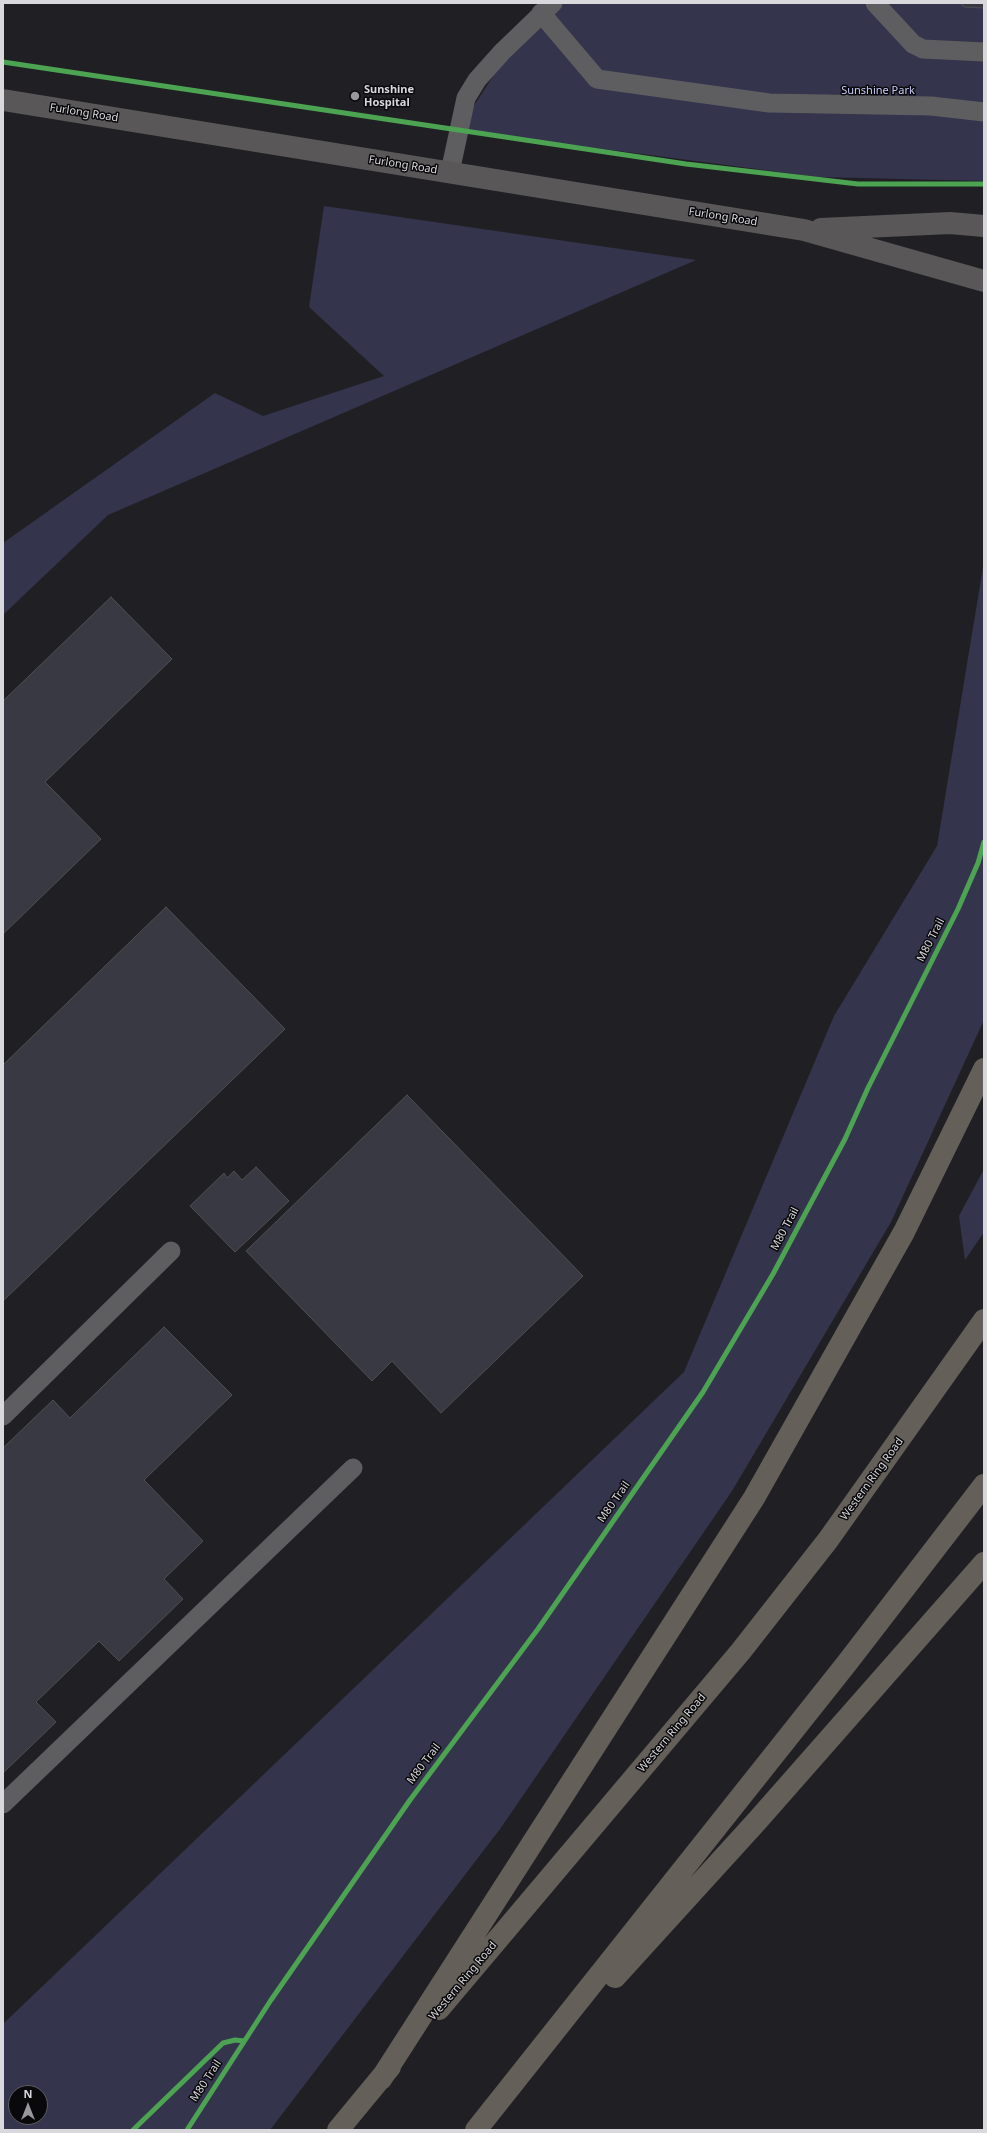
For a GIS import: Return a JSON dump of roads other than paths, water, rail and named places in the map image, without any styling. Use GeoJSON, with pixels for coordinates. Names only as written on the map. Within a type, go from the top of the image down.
{"type":"FeatureCollection","features":[{"type":"Feature","properties":{"kind":"highway"},"geometry":{"type":"LineString","coordinates":[[381,2078],[754,1498],[904,1232],[984,1069]]}},
{"type":"Feature","properties":{"kind":"highway","name":"Western Ring Road"},"geometry":{"type":"LineString","coordinates":[[338,2130],[741,1651],[828,1540],[984,1320]]}},
{"type":"Feature","properties":{"kind":"highway"},"geometry":{"type":"LineString","coordinates":[[480,2126],[984,1485]]}},
{"type":"Feature","properties":{"kind":"highway"},"geometry":{"type":"LineString","coordinates":[[480,2126],[756,1821],[984,1563]]}},
{"type":"Feature","properties":{"kind":"main road","name":"Furlong Road"},"geometry":{"type":"LineString","coordinates":[[3,100],[804,230],[984,281]]}},
{"type":"Feature","properties":{"kind":"main road","name":"Furlong Road"},"geometry":{"type":"LineString","coordinates":[[804,230],[950,223],[984,226]]}},
{"type":"Feature","properties":{"kind":"lane"},"geometry":{"type":"LineString","coordinates":[[875,3],[913,44],[923,49],[984,52]]}},
{"type":"Feature","properties":{"kind":"lane"},"geometry":{"type":"LineString","coordinates":[[450,172],[466,98],[477,80],[547,8],[597,79],[769,103],[931,106],[984,112]]}},
{"type":"Feature","properties":{"kind":"lane"},"geometry":{"type":"LineString","coordinates":[[3,1416],[171,1251]]}},
{"type":"Feature","properties":{"kind":"lane"},"geometry":{"type":"LineString","coordinates":[[3,1804],[353,1468]]}},
{"type":"Feature","properties":{"kind":"place","name":"Sunshine Hospital"},"geometry":{"type":"Point","coordinates":[355,96]}},
{"type":"Feature","properties":{"kind":"park label","name":"Sunshine Park"},"geometry":{"type":"Point","coordinates":[878,91]}}]}
